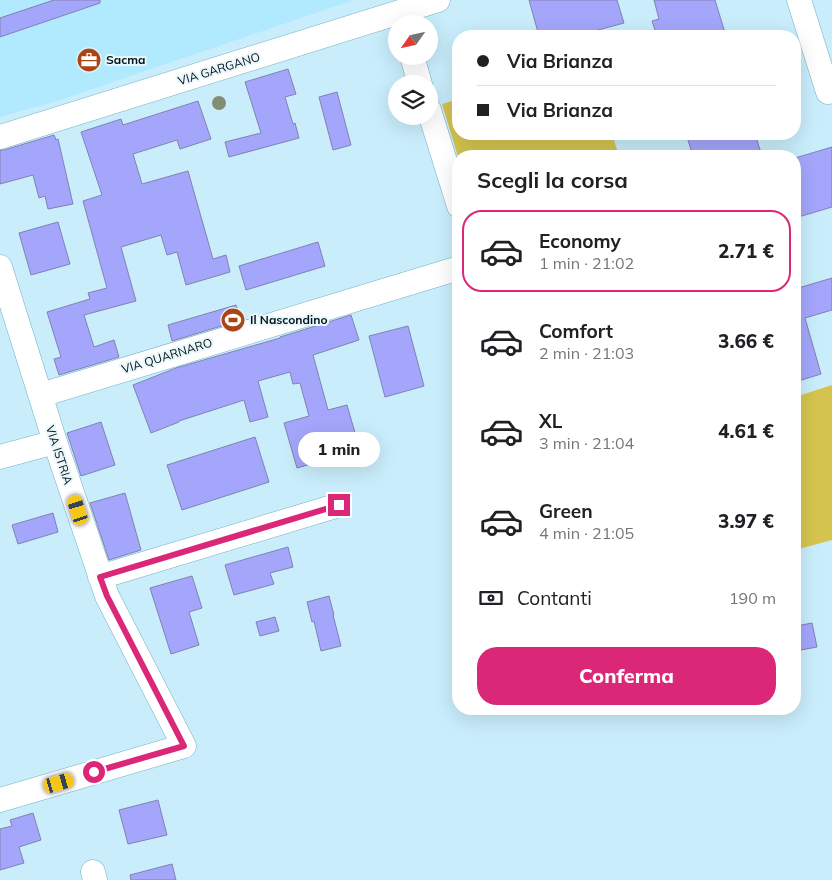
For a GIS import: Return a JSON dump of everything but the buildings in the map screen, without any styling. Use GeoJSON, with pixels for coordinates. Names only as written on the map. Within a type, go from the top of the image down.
{"type":"FeatureCollection","features":[{"type":"Feature","properties":{"kind":"street","name":"VIA GARGANO"},"geometry":{"type":"LineString","coordinates":[[406,15],[438,0]]}},
{"type":"Feature","properties":{"kind":"street"},"geometry":{"type":"LineString","coordinates":[[799,0],[828,92],[832,91]]}},
{"type":"Feature","properties":{"kind":"street","name":"VIA GARGANO"},"geometry":{"type":"LineString","coordinates":[[0,138],[388,22]]}},
{"type":"Feature","properties":{"kind":"street"},"geometry":{"type":"LineString","coordinates":[[434,125],[452,184]]}},
{"type":"Feature","properties":{"kind":"street","name":"VIA ISTRIA"},"geometry":{"type":"LineString","coordinates":[[0,267],[55,442],[107,596],[184,746],[0,800]]}},
{"type":"Feature","properties":{"kind":"street","name":"VIA QUARNARO"},"geometry":{"type":"LineString","coordinates":[[40,395],[452,270]]}},
{"type":"Feature","properties":{"kind":"street"},"geometry":{"type":"LineString","coordinates":[[0,457],[55,442]]}},
{"type":"Feature","properties":{"kind":"street"},"geometry":{"type":"LineString","coordinates":[[100,577],[339,505]]}},
{"type":"Feature","properties":{"kind":"shaded area","name":"Sacma"},"geometry":{"type":"Polygon","coordinates":[[[0,0],[354,0],[60,100],[0,117],[0,0]]]}},
{"type":"Feature","properties":{"kind":"shaded area"},"geometry":{"type":"Polygon","coordinates":[[[452,101],[452,137],[442,104],[452,101]]]}},
{"type":"Feature","properties":{"kind":"shaded area"},"geometry":{"type":"Polygon","coordinates":[[[453,140],[614,140],[617,150],[456,150],[453,140]]]}},
{"type":"Feature","properties":{"kind":"shaded area"},"geometry":{"type":"Polygon","coordinates":[[[832,385],[832,540],[801,548],[801,395],[832,385]]]}},
{"type":"Feature","properties":{"kind":"place","name":"Sacma"},"geometry":{"type":"Point","coordinates":[89,60]}},
{"type":"Feature","properties":{"kind":"place","name":"Il Nascondino"},"geometry":{"type":"Point","coordinates":[233,320]}},
{"type":"Feature","properties":{"kind":"route"},"geometry":{"type":"LineString","coordinates":[[94,772],[184,746],[107,596],[100,577],[339,505]]}}]}
